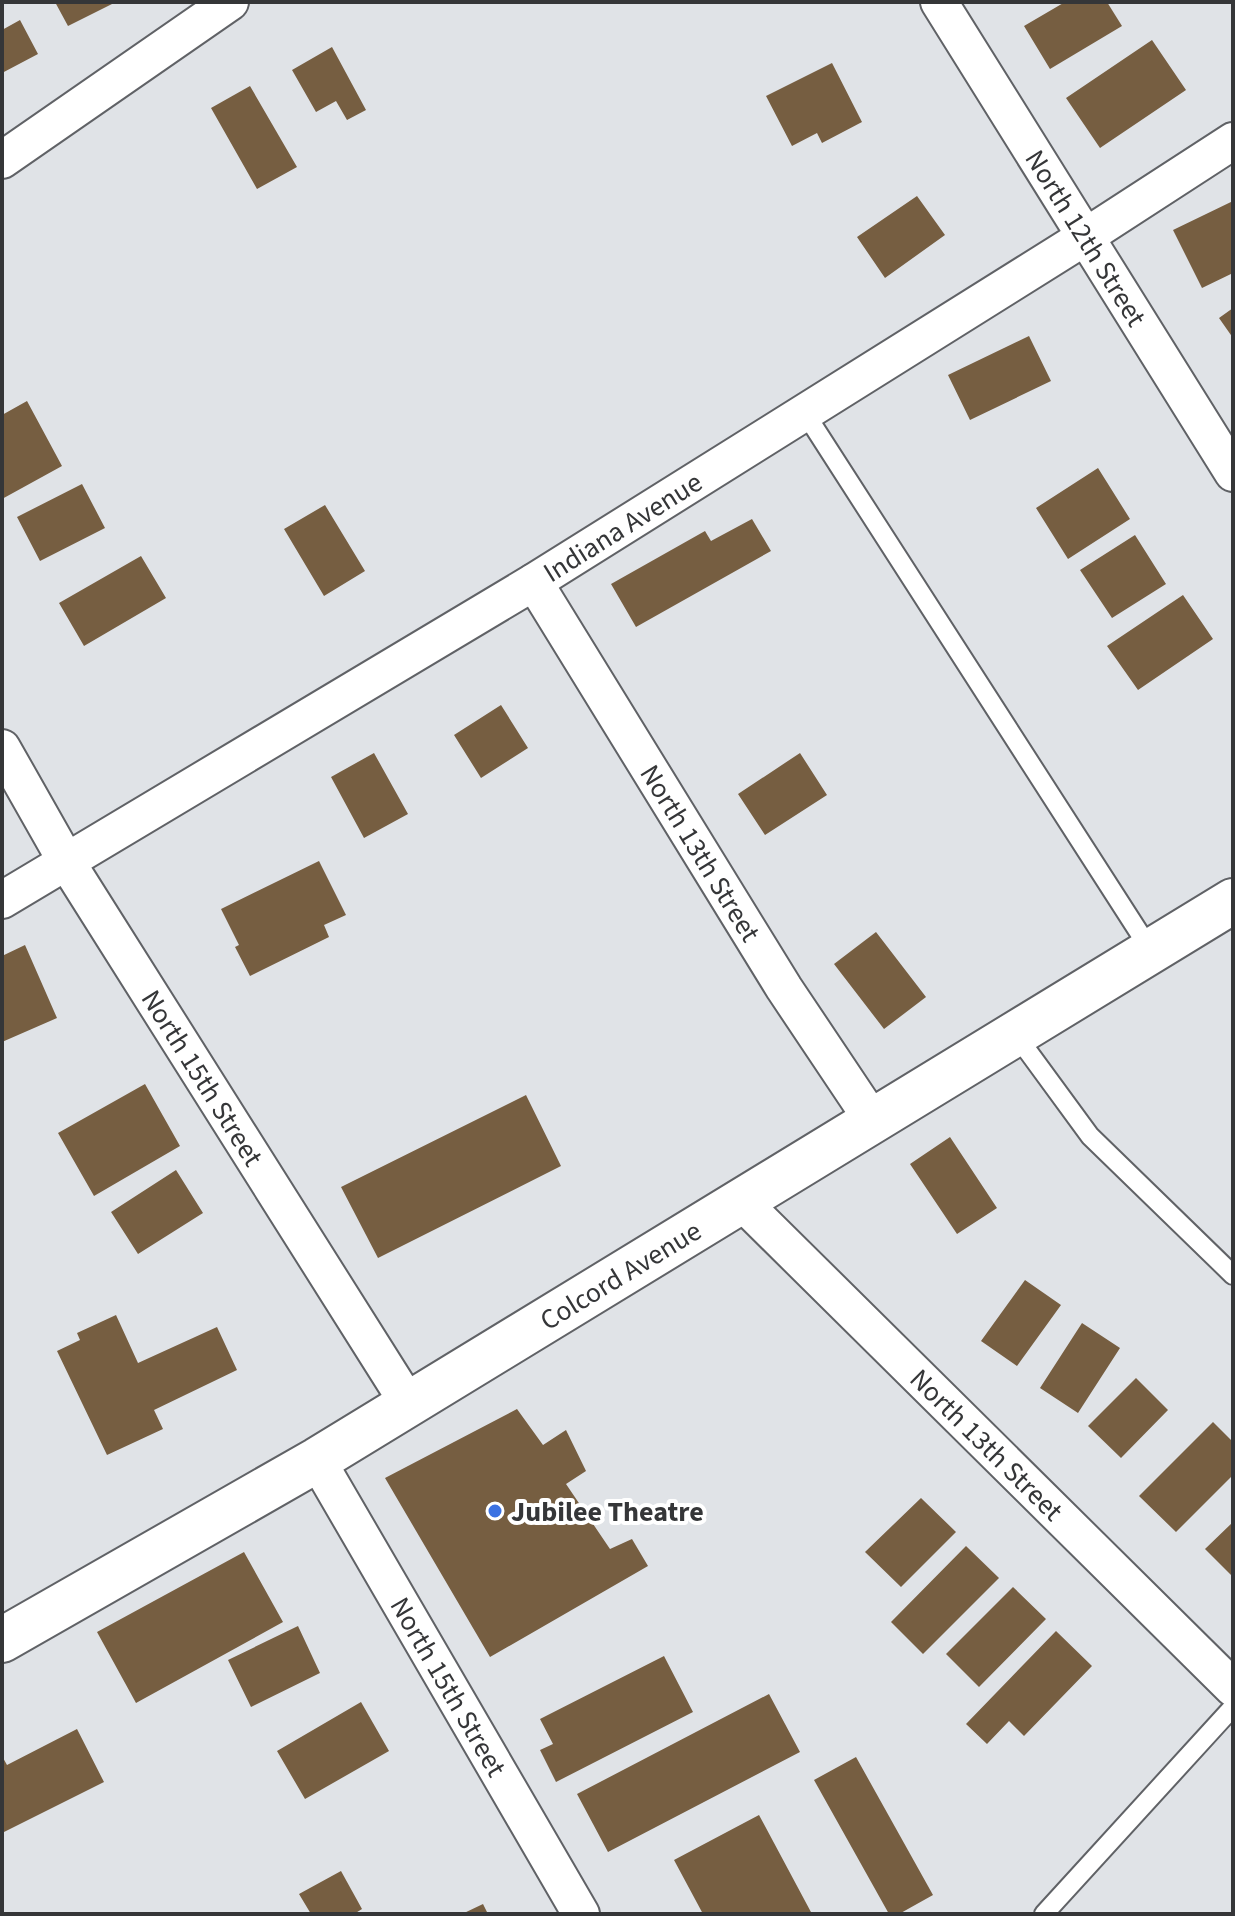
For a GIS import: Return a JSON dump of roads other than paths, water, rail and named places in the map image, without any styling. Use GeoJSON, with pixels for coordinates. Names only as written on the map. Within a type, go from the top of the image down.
{"type":"FeatureCollection","features":[{"type":"Feature","properties":{"kind":"street","name":"North 12th Street"},"geometry":{"type":"LineString","coordinates":[[939,2],[1233,473]]}},
{"type":"Feature","properties":{"kind":"street"},"geometry":{"type":"LineString","coordinates":[[2,160],[217,5]]}},
{"type":"Feature","properties":{"kind":"street","name":"Indiana Avenue"},"geometry":{"type":"LineString","coordinates":[[2,900],[534,582],[1233,141]]}},
{"type":"Feature","properties":{"kind":"street","name":"North 13th Street"},"geometry":{"type":"LineString","coordinates":[[534,582],[784,988],[873,1121]]}},
{"type":"Feature","properties":{"kind":"street","name":"North 15th Street"},"geometry":{"type":"LineString","coordinates":[[2,748],[66,861],[408,1403]]}},
{"type":"Feature","properties":{"kind":"street","name":"Colcord Avenue"},"geometry":{"type":"LineString","coordinates":[[2,1640],[317,1460],[1233,901]]}},
{"type":"Feature","properties":{"kind":"street","name":"North 13th Street"},"geometry":{"type":"LineString","coordinates":[[741,1201],[1233,1688]]}},
{"type":"Feature","properties":{"kind":"street","name":"North 15th Street"},"geometry":{"type":"LineString","coordinates":[[317,1460],[581,1914]]}},
{"type":"Feature","properties":{"kind":"lane"},"geometry":{"type":"LineString","coordinates":[[805,413],[1151,951]]}},
{"type":"Feature","properties":{"kind":"lane"},"geometry":{"type":"LineString","coordinates":[[1016,1034],[1090,1136],[1233,1275]]}},
{"type":"Feature","properties":{"kind":"lane"},"geometry":{"type":"LineString","coordinates":[[1044,1914],[1233,1707]]}},
{"type":"Feature","properties":{"kind":"place","name":"Jubilee Theatre"},"geometry":{"type":"Point","coordinates":[495,1511]}}]}
